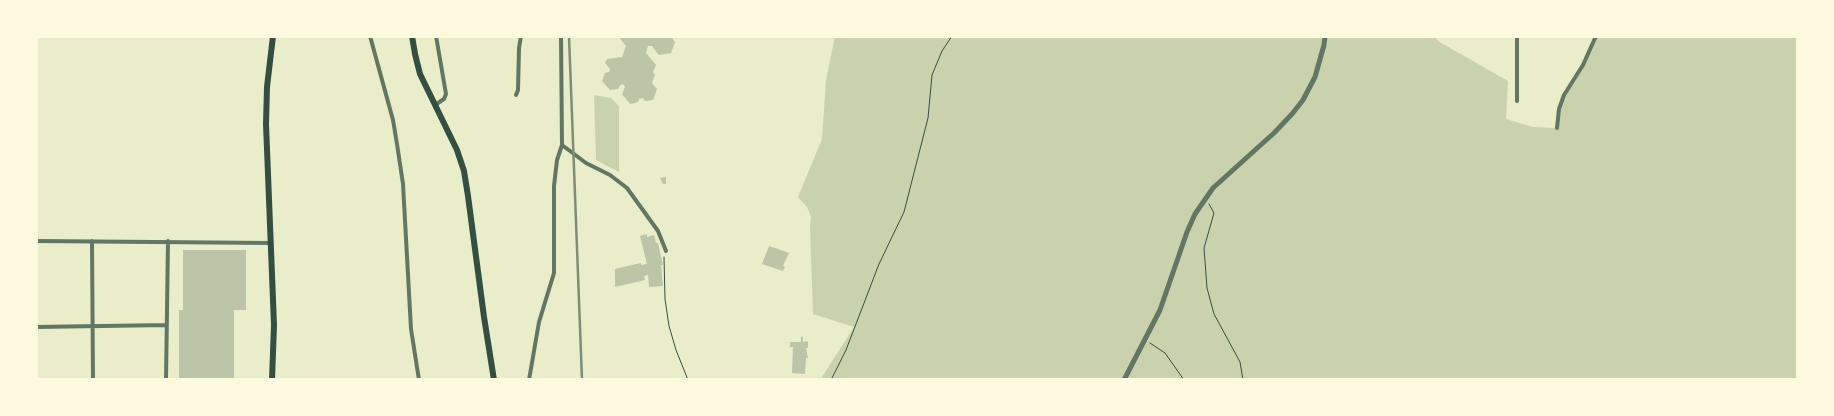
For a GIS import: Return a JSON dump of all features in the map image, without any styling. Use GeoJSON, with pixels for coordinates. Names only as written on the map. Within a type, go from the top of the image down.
{"type":"FeatureCollection","features":[{"type":"Feature","properties":{"kind":"main road"},"geometry":{"type":"LineString","coordinates":[[272,380],[274,325],[266,124],[268,78],[273,36]]}},
{"type":"Feature","properties":{"kind":"main road"},"geometry":{"type":"LineString","coordinates":[[412,36],[414,54],[420,74],[457,150],[467,184],[494,380]]}},
{"type":"Feature","properties":{"kind":"street"},"geometry":{"type":"LineString","coordinates":[[370,36],[393,120],[403,184],[411,329],[419,380]]}},
{"type":"Feature","properties":{"kind":"street"},"geometry":{"type":"LineString","coordinates":[[435,104],[444,99],[446,94],[436,36]]}},
{"type":"Feature","properties":{"kind":"street"},"geometry":{"type":"LineString","coordinates":[[516,95],[518,90],[521,36]]}},
{"type":"Feature","properties":{"kind":"street"},"geometry":{"type":"LineString","coordinates":[[529,380],[539,322],[554,273],[554,186],[557,160],[562,145],[561,36]]}},
{"type":"Feature","properties":{"kind":"street"},"geometry":{"type":"LineString","coordinates":[[1124,380],[1160,310],[1187,232],[1204,200],[1225,175],[1274,133],[1298,107],[1315,77],[1325,36]]}},
{"type":"Feature","properties":{"kind":"street"},"geometry":{"type":"LineString","coordinates":[[1517,101],[1518,36]]}},
{"type":"Feature","properties":{"kind":"street"},"geometry":{"type":"LineString","coordinates":[[1557,128],[1558,109],[1564,94],[1583,65],[1596,36]]}},
{"type":"Feature","properties":{"kind":"street"},"geometry":{"type":"LineString","coordinates":[[562,145],[627,188],[658,231],[666,251]]}},
{"type":"Feature","properties":{"kind":"street"},"geometry":{"type":"LineString","coordinates":[[36,240],[271,243]]}},
{"type":"Feature","properties":{"kind":"street"},"geometry":{"type":"LineString","coordinates":[[92,240],[93,380]]}},
{"type":"Feature","properties":{"kind":"street"},"geometry":{"type":"LineString","coordinates":[[166,380],[168,241]]}},
{"type":"Feature","properties":{"kind":"street"},"geometry":{"type":"LineString","coordinates":[[36,327],[167,325]]}},
{"type":"Feature","properties":{"kind":"path"},"geometry":{"type":"LineString","coordinates":[[832,380],[846,350],[882,258],[904,212],[928,118],[932,75],[942,51],[952,36]]}},
{"type":"Feature","properties":{"kind":"path"},"geometry":{"type":"LineString","coordinates":[[1204,200],[1212,207],[1214,213],[1204,248],[1207,288],[1214,314],[1240,362],[1243,380]]}},
{"type":"Feature","properties":{"kind":"path"},"geometry":{"type":"LineString","coordinates":[[666,251],[664,259],[665,299],[669,326],[688,380]]}},
{"type":"Feature","properties":{"kind":"path"},"geometry":{"type":"LineString","coordinates":[[1145,340],[1165,353],[1184,380]]}},
{"type":"Feature","properties":{"kind":"green space"},"geometry":{"type":"Polygon","coordinates":[[[835,36],[1435,36],[1438,41],[1508,81],[1506,119],[1533,127],[1556,128],[1564,95],[1583,65],[1596,36],[1798,36],[1798,380],[820,380],[854,327],[813,314],[811,217],[807,207],[798,197],[822,139],[826,80],[835,36]]]}},
{"type":"Feature","properties":{"kind":"green space"},"geometry":{"type":"Polygon","coordinates":[[[594,95],[611,98],[619,106],[619,172],[596,160],[594,95]]]}},
{"type":"Feature","properties":{"kind":"building"},"geometry":{"type":"Polygon","coordinates":[[[618,36],[671,36],[675,42],[671,53],[659,55],[652,46],[648,46],[646,53],[656,65],[652,83],[657,89],[653,100],[645,101],[643,98],[639,99],[638,102],[630,104],[622,94],[625,87],[623,84],[618,89],[610,90],[602,81],[605,73],[609,72],[610,69],[605,63],[607,59],[622,57],[626,46],[618,36]]]}},
{"type":"Feature","properties":{"kind":"building"},"geometry":{"type":"Polygon","coordinates":[[[666,177],[666,184],[663,184],[660,178],[666,177]]]}},
{"type":"Feature","properties":{"kind":"building"},"geometry":{"type":"Polygon","coordinates":[[[647,234],[647,237],[654,235],[656,243],[658,243],[663,265],[661,265],[663,286],[649,287],[648,275],[644,276],[645,280],[615,287],[615,269],[641,263],[641,265],[647,264],[640,236],[647,234]]]}},
{"type":"Feature","properties":{"kind":"building"},"geometry":{"type":"Polygon","coordinates":[[[769,246],[789,253],[783,266],[785,267],[783,271],[762,264],[769,246]]]}},
{"type":"Feature","properties":{"kind":"building"},"geometry":{"type":"Polygon","coordinates":[[[183,250],[246,250],[246,310],[234,310],[234,380],[179,380],[179,310],[183,310],[183,250]]]}},
{"type":"Feature","properties":{"kind":"building"},"geometry":{"type":"Polygon","coordinates":[[[801,337],[803,337],[803,342],[808,341],[808,348],[806,348],[808,358],[806,358],[805,374],[792,373],[793,347],[790,347],[790,342],[801,342],[801,337]]]}},
{"type":"Feature","properties":{"kind":"railway"},"geometry":{"type":"LineString","coordinates":[[569,36],[582,380]]}}]}
